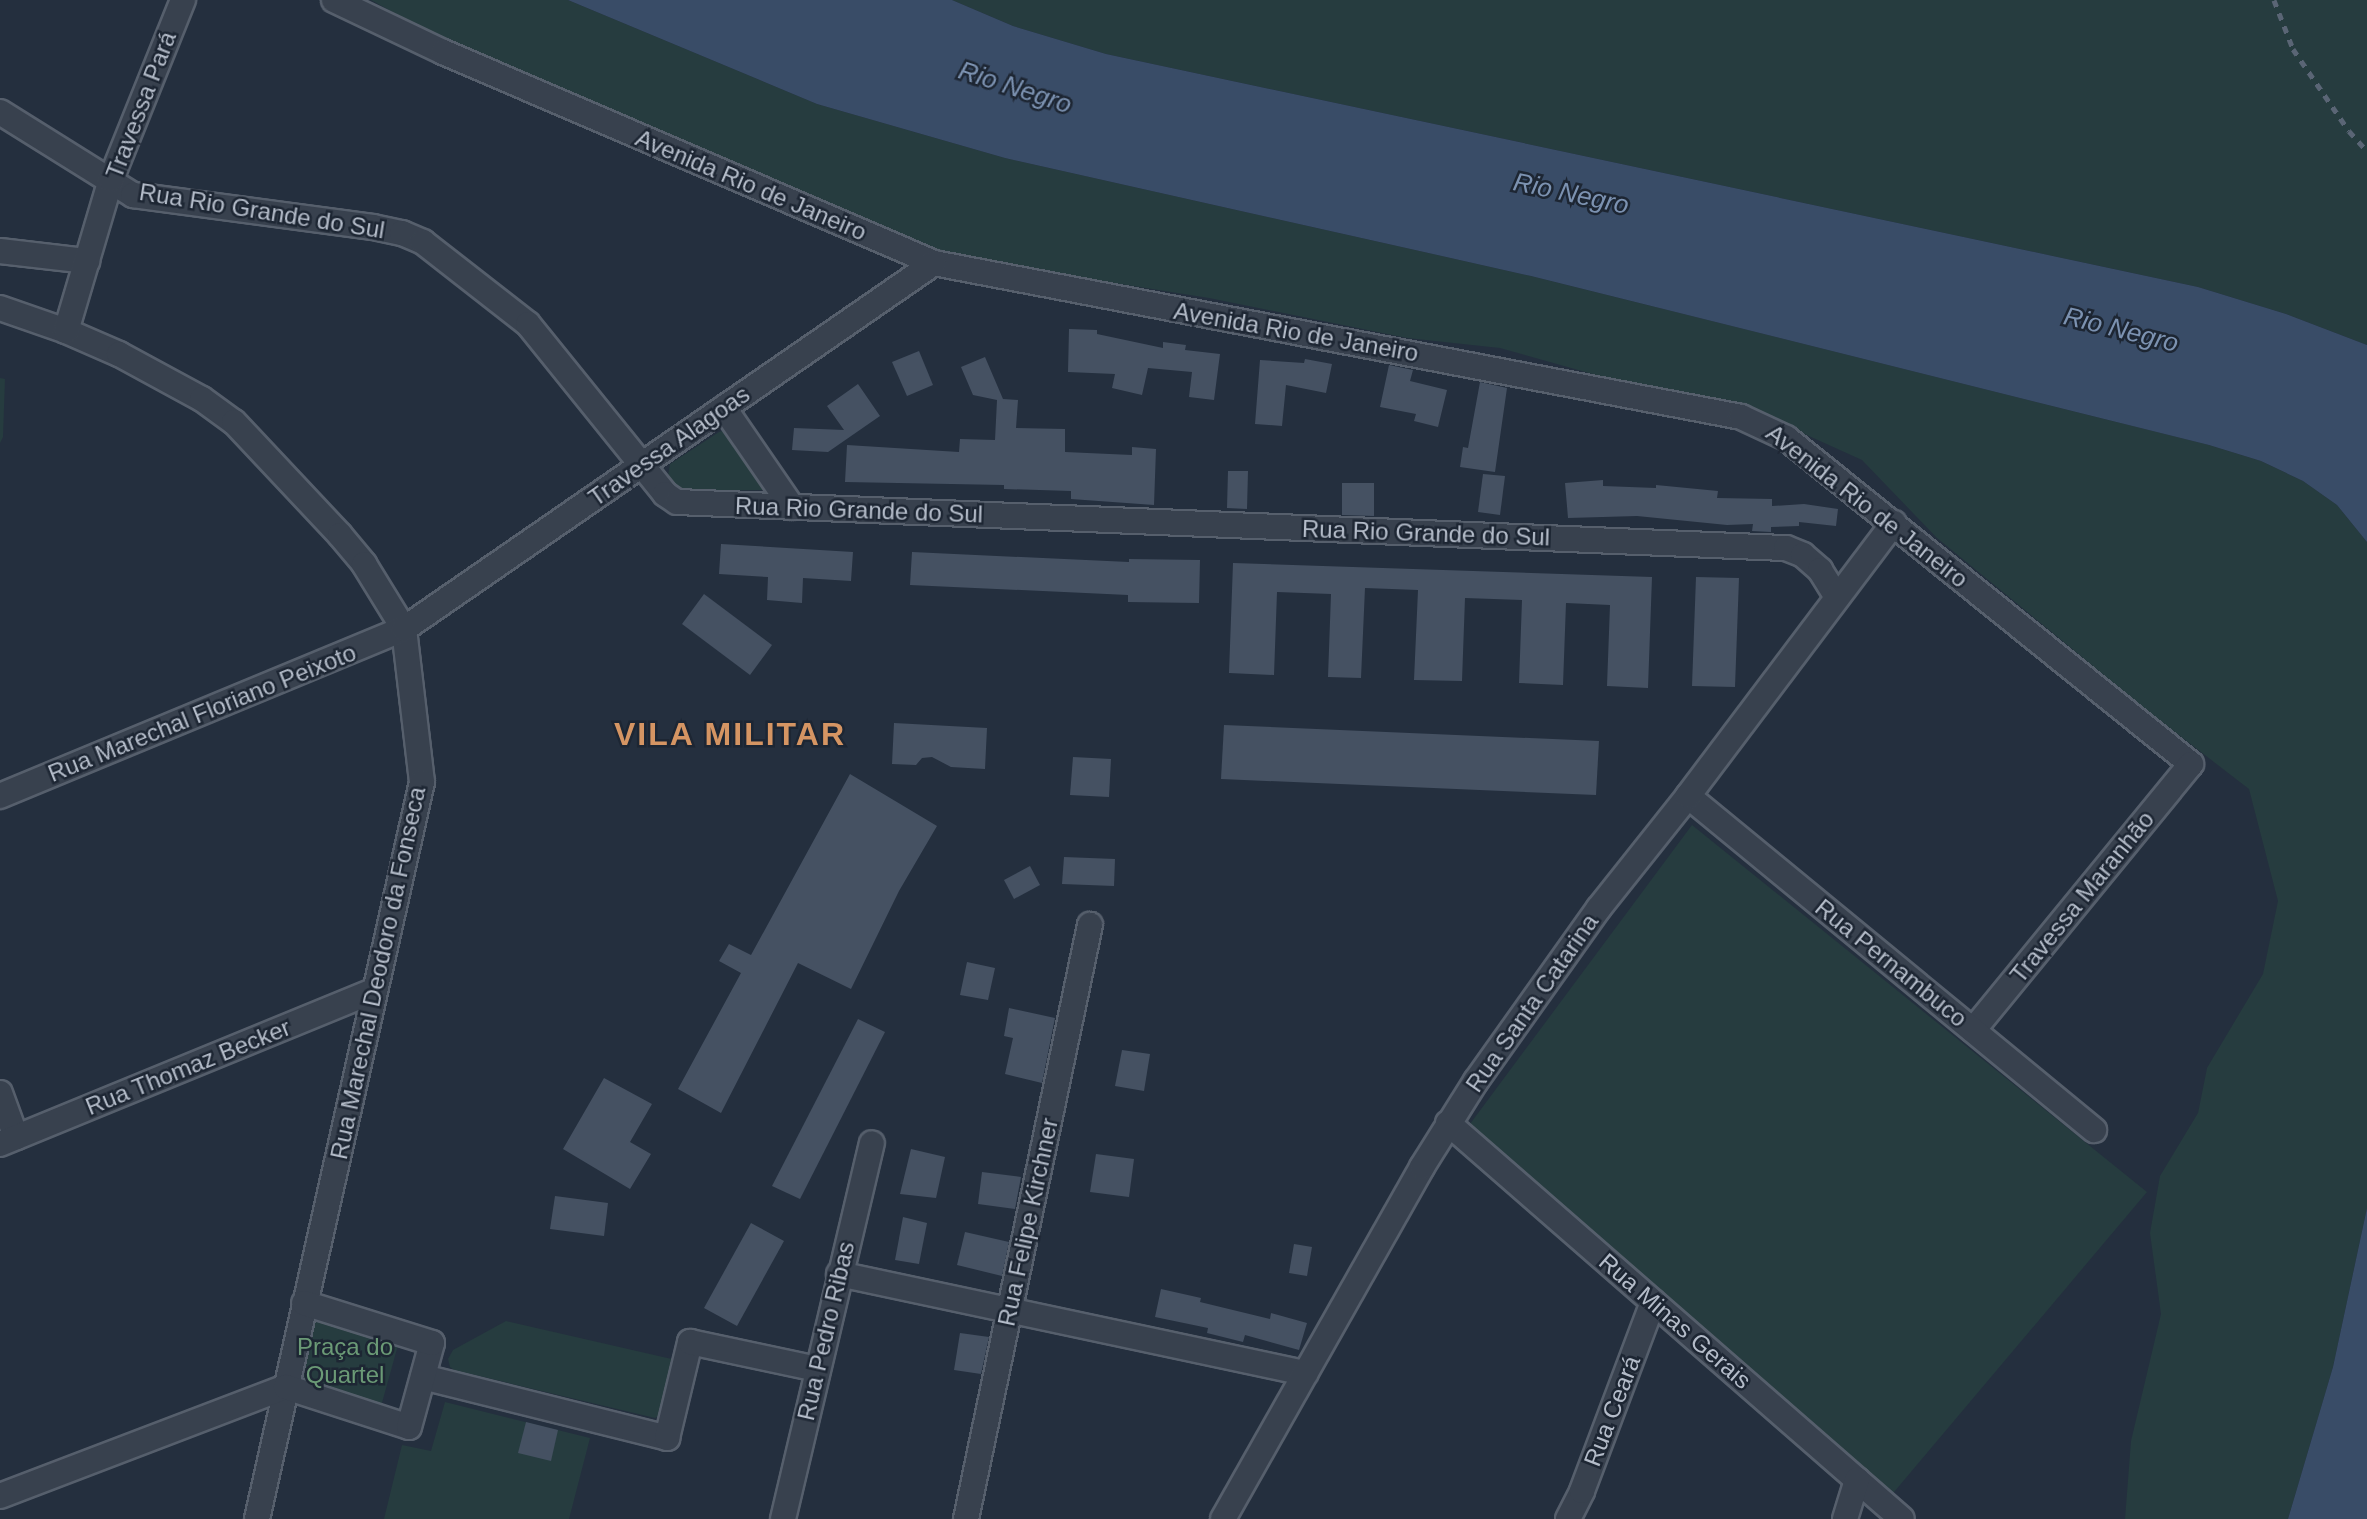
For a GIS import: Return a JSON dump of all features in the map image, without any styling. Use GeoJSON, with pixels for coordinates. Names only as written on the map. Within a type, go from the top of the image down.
{"type":"FeatureCollection","features":[{"type":"Feature","properties":{"kind":"street","name":"Travessa Pará"},"geometry":{"type":"LineString","coordinates":[[66,331],[111,179],[183,0]]}},
{"type":"Feature","properties":{"kind":"street","name":"Avenida Rio de Janeiro"},"geometry":{"type":"LineString","coordinates":[[334,0],[443,52],[934,262],[1741,417],[1786,438],[2191,764]]}},
{"type":"Feature","properties":{"kind":"street","name":"Rua Rio Grande do Sul"},"geometry":{"type":"LineString","coordinates":[[0,112],[133,195],[373,227],[402,233],[423,242],[528,324],[665,494],[677,502],[1786,548],[1803,555],[1820,570],[1837,597]]}},
{"type":"Feature","properties":{"kind":"street"},"geometry":{"type":"LineString","coordinates":[[0,251],[87,261]]}},
{"type":"Feature","properties":{"kind":"street","name":"Travessa Alagoas"},"geometry":{"type":"LineString","coordinates":[[404,629],[934,262]]}},
{"type":"Feature","properties":{"kind":"street"},"geometry":{"type":"LineString","coordinates":[[0,308],[31,320]]}},
{"type":"Feature","properties":{"kind":"street"},"geometry":{"type":"LineString","coordinates":[[0,317],[31,320]]}},
{"type":"Feature","properties":{"kind":"street","name":"Rua Marechal Deodoro da Fonseca"},"geometry":{"type":"LineString","coordinates":[[31,320],[66,331],[158,373],[234,422],[364,564],[404,629],[422,782],[257,1519]]}},
{"type":"Feature","properties":{"kind":"street"},"geometry":{"type":"LineString","coordinates":[[724,408],[792,507]]}},
{"type":"Feature","properties":{"kind":"street","name":"Rua Santa Catarina"},"geometry":{"type":"LineString","coordinates":[[1223,1519],[1448,1123],[1599,908],[1688,796],[1894,523]]}},
{"type":"Feature","properties":{"kind":"street","name":"Rua Marechal Floriano Peixoto"},"geometry":{"type":"LineString","coordinates":[[0,796],[404,629]]}},
{"type":"Feature","properties":{"kind":"street","name":"Travessa Maranhão"},"geometry":{"type":"LineString","coordinates":[[1973,1030],[2191,764]]}},
{"type":"Feature","properties":{"kind":"street","name":"Rua Pernambuco"},"geometry":{"type":"LineString","coordinates":[[1688,796],[2094,1130]]}},
{"type":"Feature","properties":{"kind":"street","name":"Rua Felipe Kirchner"},"geometry":{"type":"LineString","coordinates":[[966,1519],[1090,925]]}},
{"type":"Feature","properties":{"kind":"street","name":"Rua Thomaz Becker"},"geometry":{"type":"LineString","coordinates":[[8,1140],[375,990]]}},
{"type":"Feature","properties":{"kind":"street"},"geometry":{"type":"LineString","coordinates":[[0,1093],[8,1140]]}},
{"type":"Feature","properties":{"kind":"street","name":"Rua Minas Gerais"},"geometry":{"type":"LineString","coordinates":[[1448,1123],[1902,1519]]}},
{"type":"Feature","properties":{"kind":"street","name":"Rua Pedro Ribas"},"geometry":{"type":"LineString","coordinates":[[783,1519],[872,1143]]}},
{"type":"Feature","properties":{"kind":"street"},"geometry":{"type":"LineString","coordinates":[[839,1274],[1306,1373]]}},
{"type":"Feature","properties":{"kind":"street","name":"Rua Ceará"},"geometry":{"type":"LineString","coordinates":[[1568,1519],[1582,1491],[1653,1302]]}},
{"type":"Feature","properties":{"kind":"street"},"geometry":{"type":"LineString","coordinates":[[0,1496],[286,1387],[409,1427],[431,1342],[304,1303]]}},
{"type":"Feature","properties":{"kind":"street"},"geometry":{"type":"LineString","coordinates":[[423,1377],[667,1438],[690,1342],[817,1369]]}},
{"type":"Feature","properties":{"kind":"street"},"geometry":{"type":"LineString","coordinates":[[1845,1519],[1857,1480]]}},
{"type":"Feature","properties":{"kind":"green space"},"geometry":{"type":"Polygon","coordinates":[[[371,0],[568,0],[817,104],[1005,158],[1531,276],[2209,445],[2261,461],[2303,481],[2337,505],[2367,542],[2367,1208],[2333,1367],[2288,1519],[2125,1519],[2131,1441],[2161,1314],[2150,1233],[2160,1176],[2198,1113],[2207,1068],[2263,974],[2278,901],[2249,789],[2149,712],[1937,538],[1862,460],[1729,400],[1653,391],[1500,348],[1407,338],[1209,298],[944,256],[546,97],[371,0]]]}},
{"type":"Feature","properties":{"kind":"green space"},"geometry":{"type":"Polygon","coordinates":[[[952,0],[2367,0],[2367,345],[2286,314],[2198,287],[1106,54],[1013,26],[952,0]]]}},
{"type":"Feature","properties":{"kind":"green space"},"geometry":{"type":"Polygon","coordinates":[[[0,378],[5,379],[3,437],[0,443],[0,378]]]}},
{"type":"Feature","properties":{"kind":"green space"},"geometry":{"type":"Polygon","coordinates":[[[728,429],[768,490],[681,491],[667,481],[670,464],[728,429]]]}},
{"type":"Feature","properties":{"kind":"green space"},"geometry":{"type":"Polygon","coordinates":[[[1692,825],[2147,1192],[1889,1498],[1470,1124],[1692,825]]]}},
{"type":"Feature","properties":{"kind":"green space","name":"Praça do Quartel"},"geometry":{"type":"Polygon","coordinates":[[[316,1313],[400,1338],[380,1410],[293,1384],[316,1313]]]}},
{"type":"Feature","properties":{"kind":"green space"},"geometry":{"type":"Polygon","coordinates":[[[506,1321],[676,1360],[661,1415],[655,1418],[450,1367],[448,1359],[453,1350],[506,1321]]]}},
{"type":"Feature","properties":{"kind":"green space"},"geometry":{"type":"Polygon","coordinates":[[[445,1402],[590,1438],[569,1519],[384,1519],[402,1445],[431,1451],[445,1402]]]}},
{"type":"Feature","properties":{"kind":"water","name":"Rio Negro"},"geometry":{"type":"Polygon","coordinates":[[[568,0],[952,0],[1013,26],[1106,54],[2198,287],[2286,314],[2367,345],[2367,542],[2337,505],[2303,481],[2261,461],[2209,445],[1531,276],[1005,158],[817,104],[568,0]]]}},
{"type":"Feature","properties":{"kind":"water"},"geometry":{"type":"Polygon","coordinates":[[[2367,1208],[2367,1519],[2288,1519],[2333,1367],[2367,1208]]]}},
{"type":"Feature","properties":{"kind":"building"},"geometry":{"type":"Polygon","coordinates":[[[1069,329],[1097,330],[1097,334],[1163,348],[1163,342],[1186,345],[1185,350],[1220,354],[1214,400],[1189,397],[1192,372],[1148,368],[1142,395],[1112,388],[1115,374],[1068,372],[1069,329]]]}},
{"type":"Feature","properties":{"kind":"building"},"geometry":{"type":"Polygon","coordinates":[[[919,351],[933,385],[907,396],[892,362],[919,351]]]}},
{"type":"Feature","properties":{"kind":"building"},"geometry":{"type":"Polygon","coordinates":[[[985,357],[1003,399],[1018,400],[1016,428],[1065,429],[1065,452],[1132,455],[1132,447],[1156,449],[1154,505],[1071,499],[1071,491],[1004,489],[1004,485],[845,482],[847,445],[959,452],[960,439],[995,440],[997,400],[973,395],[961,367],[985,357]]]}},
{"type":"Feature","properties":{"kind":"building"},"geometry":{"type":"Polygon","coordinates":[[[1305,359],[1332,364],[1326,393],[1286,385],[1282,426],[1255,424],[1260,360],[1304,363],[1305,359]]]}},
{"type":"Feature","properties":{"kind":"building"},"geometry":{"type":"Polygon","coordinates":[[[1389,365],[1413,370],[1410,381],[1447,390],[1438,427],[1414,421],[1416,414],[1380,407],[1389,365]]]}},
{"type":"Feature","properties":{"kind":"building"},"geometry":{"type":"Polygon","coordinates":[[[1480,382],[1507,388],[1495,472],[1460,467],[1463,447],[1468,448],[1480,382]]]}},
{"type":"Feature","properties":{"kind":"building"},"geometry":{"type":"Polygon","coordinates":[[[858,384],[880,416],[828,452],[792,450],[794,428],[844,430],[827,406],[858,384]]]}},
{"type":"Feature","properties":{"kind":"building"},"geometry":{"type":"Polygon","coordinates":[[[1228,471],[1248,471],[1247,509],[1227,508],[1228,471]]]}},
{"type":"Feature","properties":{"kind":"building"},"geometry":{"type":"Polygon","coordinates":[[[1483,474],[1505,476],[1500,515],[1478,512],[1483,474]]]}},
{"type":"Feature","properties":{"kind":"building"},"geometry":{"type":"Polygon","coordinates":[[[1603,480],[1603,486],[1656,488],[1656,485],[1718,491],[1717,498],[1772,499],[1772,506],[1804,504],[1838,509],[1836,526],[1799,522],[1799,526],[1771,527],[1771,532],[1752,531],[1753,524],[1727,525],[1637,516],[1568,518],[1565,483],[1603,480]]]}},
{"type":"Feature","properties":{"kind":"building"},"geometry":{"type":"Polygon","coordinates":[[[1342,483],[1374,483],[1374,516],[1342,515],[1342,483]]]}},
{"type":"Feature","properties":{"kind":"building"},"geometry":{"type":"Polygon","coordinates":[[[721,544],[853,552],[851,581],[803,578],[802,603],[767,600],[768,577],[719,574],[721,544]]]}},
{"type":"Feature","properties":{"kind":"building"},"geometry":{"type":"Polygon","coordinates":[[[912,552],[1129,562],[1129,559],[1200,560],[1199,603],[1128,602],[1128,595],[910,585],[912,552]]]}},
{"type":"Feature","properties":{"kind":"building"},"geometry":{"type":"Polygon","coordinates":[[[1233,563],[1652,577],[1648,688],[1607,686],[1610,605],[1566,603],[1563,685],[1519,683],[1522,600],[1465,598],[1462,681],[1414,680],[1418,590],[1365,588],[1361,678],[1328,677],[1331,594],[1277,592],[1274,675],[1229,673],[1233,563]]]}},
{"type":"Feature","properties":{"kind":"building"},"geometry":{"type":"Polygon","coordinates":[[[1696,577],[1739,578],[1735,687],[1692,686],[1696,577]]]}},
{"type":"Feature","properties":{"kind":"building"},"geometry":{"type":"Polygon","coordinates":[[[704,594],[772,645],[750,675],[682,624],[704,594]]]}},
{"type":"Feature","properties":{"kind":"building"},"geometry":{"type":"Polygon","coordinates":[[[894,723],[987,728],[985,769],[951,767],[932,757],[922,758],[916,765],[892,764],[894,723]]]}},
{"type":"Feature","properties":{"kind":"building"},"geometry":{"type":"Polygon","coordinates":[[[1224,725],[1599,741],[1596,795],[1221,779],[1224,725]]]}},
{"type":"Feature","properties":{"kind":"building"},"geometry":{"type":"Polygon","coordinates":[[[1073,757],[1111,759],[1109,797],[1070,795],[1073,757]]]}},
{"type":"Feature","properties":{"kind":"building"},"geometry":{"type":"Polygon","coordinates":[[[850,774],[937,826],[899,891],[851,989],[798,963],[721,1113],[678,1089],[741,973],[719,961],[729,944],[751,955],[850,774]]]}},
{"type":"Feature","properties":{"kind":"building"},"geometry":{"type":"Polygon","coordinates":[[[1064,857],[1115,859],[1114,886],[1062,884],[1064,857]]]}},
{"type":"Feature","properties":{"kind":"building"},"geometry":{"type":"Polygon","coordinates":[[[1030,866],[1040,885],[1014,899],[1004,880],[1030,866]]]}},
{"type":"Feature","properties":{"kind":"building"},"geometry":{"type":"Polygon","coordinates":[[[967,962],[995,968],[988,1000],[960,995],[967,962]]]}},
{"type":"Feature","properties":{"kind":"building"},"geometry":{"type":"Polygon","coordinates":[[[1009,1008],[1055,1018],[1042,1083],[1005,1074],[1013,1038],[1004,1036],[1009,1008]]]}},
{"type":"Feature","properties":{"kind":"building"},"geometry":{"type":"Polygon","coordinates":[[[858,1019],[885,1032],[800,1199],[772,1186],[858,1019]]]}},
{"type":"Feature","properties":{"kind":"building"},"geometry":{"type":"Polygon","coordinates":[[[1122,1050],[1150,1054],[1144,1091],[1115,1086],[1122,1050]]]}},
{"type":"Feature","properties":{"kind":"building"},"geometry":{"type":"Polygon","coordinates":[[[604,1078],[652,1104],[630,1142],[651,1154],[630,1189],[563,1149],[604,1078]]]}},
{"type":"Feature","properties":{"kind":"building"},"geometry":{"type":"Polygon","coordinates":[[[911,1149],[945,1157],[936,1198],[900,1194],[911,1149]]]}},
{"type":"Feature","properties":{"kind":"building"},"geometry":{"type":"Polygon","coordinates":[[[1096,1154],[1134,1159],[1129,1197],[1090,1192],[1096,1154]]]}},
{"type":"Feature","properties":{"kind":"building"},"geometry":{"type":"Polygon","coordinates":[[[982,1172],[1021,1177],[1015,1209],[978,1204],[982,1172]]]}},
{"type":"Feature","properties":{"kind":"building"},"geometry":{"type":"Polygon","coordinates":[[[555,1196],[608,1203],[604,1236],[550,1229],[555,1196]]]}},
{"type":"Feature","properties":{"kind":"building"},"geometry":{"type":"Polygon","coordinates":[[[903,1217],[927,1223],[919,1264],[895,1260],[903,1217]]]}},
{"type":"Feature","properties":{"kind":"building"},"geometry":{"type":"Polygon","coordinates":[[[751,1223],[784,1241],[737,1326],[704,1308],[751,1223]]]}},
{"type":"Feature","properties":{"kind":"building"},"geometry":{"type":"Polygon","coordinates":[[[965,1232],[1009,1242],[1002,1276],[957,1265],[965,1232]]]}},
{"type":"Feature","properties":{"kind":"building"},"geometry":{"type":"Polygon","coordinates":[[[1294,1244],[1312,1247],[1307,1276],[1289,1273],[1294,1244]]]}},
{"type":"Feature","properties":{"kind":"building"},"geometry":{"type":"Polygon","coordinates":[[[1161,1289],[1201,1298],[1200,1302],[1270,1319],[1271,1313],[1307,1323],[1299,1350],[1245,1335],[1243,1342],[1207,1333],[1208,1328],[1155,1317],[1161,1289]]]}},
{"type":"Feature","properties":{"kind":"building"},"geometry":{"type":"Polygon","coordinates":[[[960,1333],[989,1337],[981,1374],[954,1370],[960,1333]]]}},
{"type":"Feature","properties":{"kind":"building"},"geometry":{"type":"Polygon","coordinates":[[[526,1422],[558,1430],[551,1461],[518,1453],[526,1422]]]}},
{"type":"Feature","properties":{"kind":"railway"},"geometry":{"type":"LineString","coordinates":[[2274,0],[2293,49],[2349,131],[2367,151]]}},
{"type":"Feature","properties":{"kind":"district","name":"VILA MILITAR"},"geometry":{"type":"Point","coordinates":[730,734]}}]}
